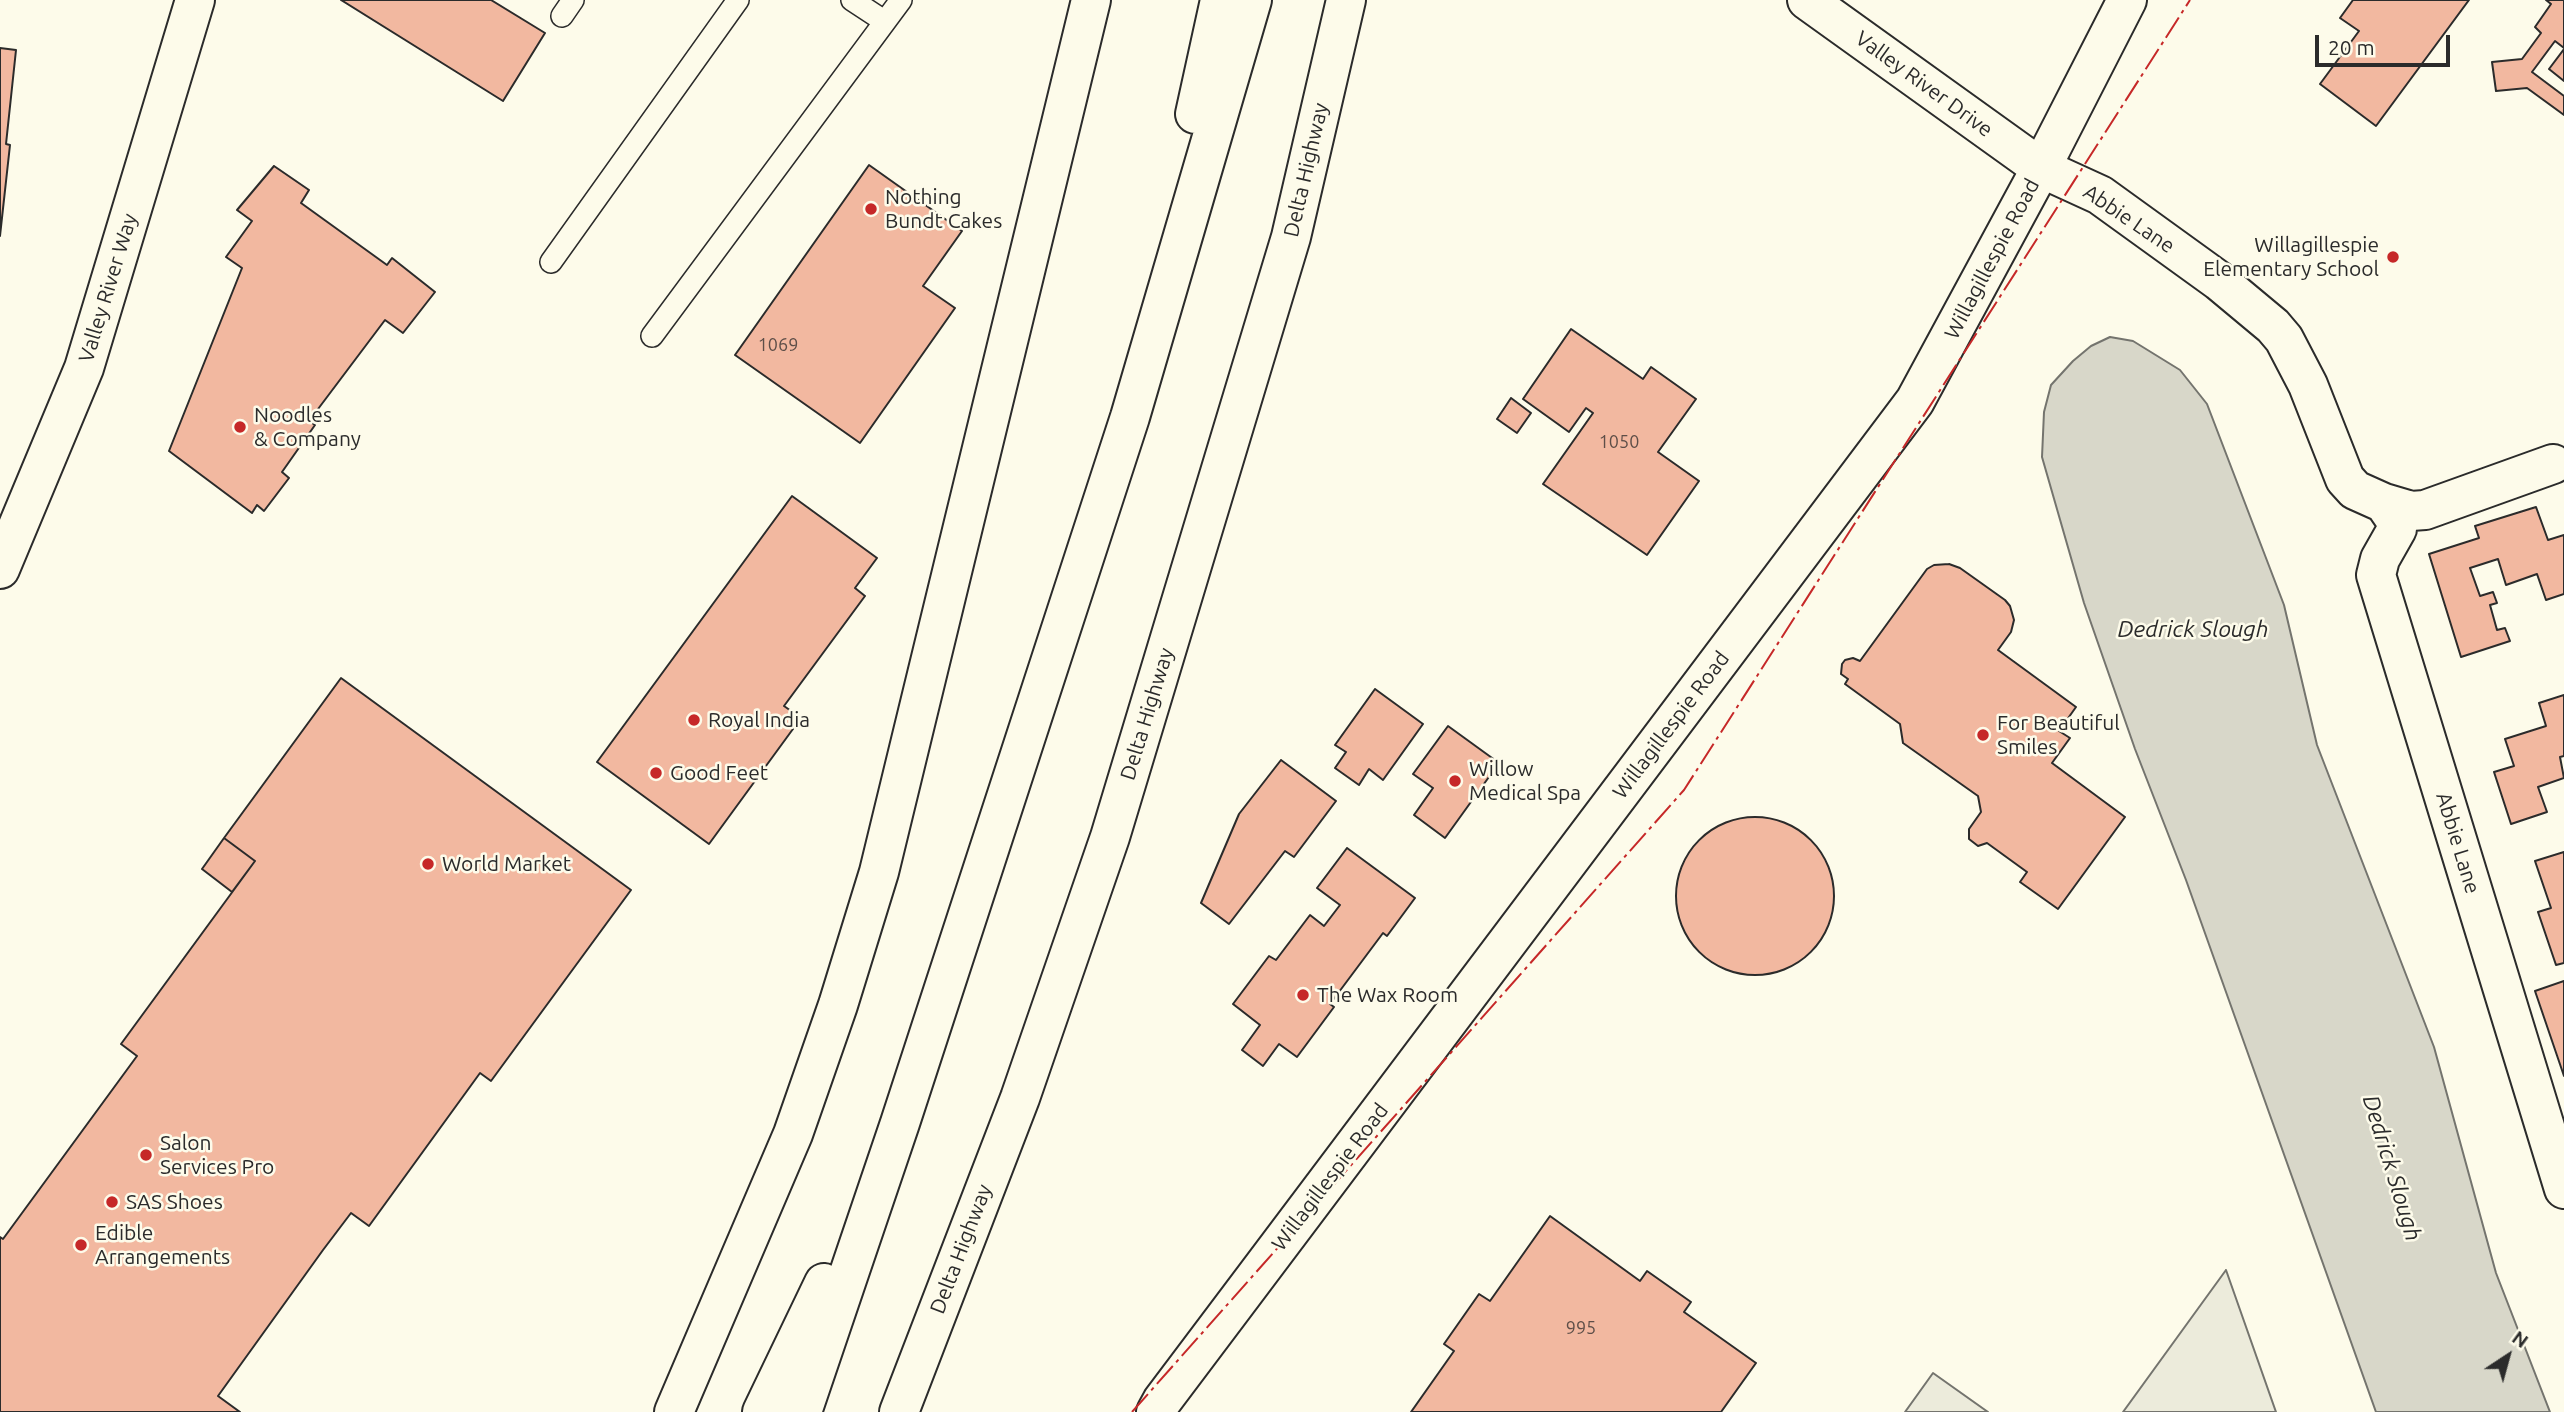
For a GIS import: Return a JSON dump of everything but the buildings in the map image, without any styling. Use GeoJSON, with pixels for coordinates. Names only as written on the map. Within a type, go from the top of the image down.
{"type":"FeatureCollection","features":[{"type":"Feature","properties":{"kind":"main road","name":"Valley River Way"},"geometry":{"type":"LineString","coordinates":[[0,569],[84,368],[195,0]]}},
{"type":"Feature","properties":{"kind":"main road"},"geometry":{"type":"LineString","coordinates":[[674,1412],[793,1134],[838,1005],[879,872],[1091,0]]}},
{"type":"Feature","properties":{"kind":"main road"},"geometry":{"type":"LineString","coordinates":[[1130,417],[1220,0]]}},
{"type":"Feature","properties":{"kind":"main road"},"geometry":{"type":"LineString","coordinates":[[802,1412],[900,1123],[1130,417],[1252,0]]}},
{"type":"Feature","properties":{"kind":"main road","name":"Delta Highway"},"geometry":{"type":"LineString","coordinates":[[899,1412],[1020,1098],[1110,837],[1290,237],[1346,0]]}},
{"type":"Feature","properties":{"kind":"main road"},"geometry":{"type":"LineString","coordinates":[[1290,237],[1367,0]]}},
{"type":"Feature","properties":{"kind":"main road","name":"Valley River Drive"},"geometry":{"type":"LineString","coordinates":[[1807,0],[2041,168]]}},
{"type":"Feature","properties":{"kind":"main road","name":"Willagillespie Road"},"geometry":{"type":"LineString","coordinates":[[1156,1412],[1169,1391],[1915,401],[2041,168],[2127,0]]}},
{"type":"Feature","properties":{"kind":"main road","name":"Abbie Lane"},"geometry":{"type":"LineString","coordinates":[[2041,168],[2101,195],[2219,281],[2273,326],[2284,339],[2308,385],[2345,479],[2355,490],[2411,511],[2425,510],[2553,464]]}},
{"type":"Feature","properties":{"kind":"main road","name":"Abbie Lane"},"geometry":{"type":"LineString","coordinates":[[2384,503],[2391,512],[2397,529],[2380,559],[2376,575],[2564,1189]]}},
{"type":"Feature","properties":{"kind":"main road"},"geometry":{"type":"LineString","coordinates":[[762,1412],[900,1123]]}},
{"type":"Feature","properties":{"kind":"lane"},"geometry":{"type":"LineString","coordinates":[[551,262],[738,0]]}},
{"type":"Feature","properties":{"kind":"lane"},"geometry":{"type":"LineString","coordinates":[[852,0],[884,21]]}},
{"type":"Feature","properties":{"kind":"lane"},"geometry":{"type":"LineString","coordinates":[[652,336],[901,0]]}},
{"type":"Feature","properties":{"kind":"shaded area"},"geometry":{"type":"Polygon","coordinates":[[[2226,1270],[2276,1412],[2123,1412],[2226,1270]]]}},
{"type":"Feature","properties":{"kind":"shaded area"},"geometry":{"type":"Polygon","coordinates":[[[1933,1373],[1988,1412],[1905,1412],[1933,1373]]]}},
{"type":"Feature","properties":{"kind":"water","name":"Dedrick Slough"},"geometry":{"type":"Polygon","coordinates":[[[2110,337],[2133,341],[2180,370],[2207,404],[2284,605],[2317,745],[2434,1047],[2496,1273],[2550,1412],[2376,1412],[2186,880],[2135,749],[2084,603],[2042,457],[2044,412],[2051,385],[2091,346],[2110,337]]]}},
{"type":"Feature","properties":{"kind":"power"},"geometry":{"type":"LineString","coordinates":[[1132,1412],[1684,790],[2190,0]]}},
{"type":"Feature","properties":{"kind":"place","name":"Nothing Bundt Cakes"},"geometry":{"type":"Point","coordinates":[871,209]}},
{"type":"Feature","properties":{"kind":"place","name":"Willagillespie Elementary School"},"geometry":{"type":"Point","coordinates":[2393,257]}},
{"type":"Feature","properties":{"kind":"place","name":"Noodles & Company"},"geometry":{"type":"Point","coordinates":[240,427]}},
{"type":"Feature","properties":{"kind":"place","name":"Royal India"},"geometry":{"type":"Point","coordinates":[694,720]}},
{"type":"Feature","properties":{"kind":"place","name":"For Beautiful Smiles"},"geometry":{"type":"Point","coordinates":[1983,735]}},
{"type":"Feature","properties":{"kind":"place","name":"Good Feet"},"geometry":{"type":"Point","coordinates":[656,773]}},
{"type":"Feature","properties":{"kind":"place","name":"Willow Medical Spa"},"geometry":{"type":"Point","coordinates":[1455,781]}},
{"type":"Feature","properties":{"kind":"place","name":"World Market"},"geometry":{"type":"Point","coordinates":[428,864]}},
{"type":"Feature","properties":{"kind":"place","name":"The Wax Room"},"geometry":{"type":"Point","coordinates":[1303,995]}},
{"type":"Feature","properties":{"kind":"place","name":"Salon Services Pro"},"geometry":{"type":"Point","coordinates":[146,1155]}},
{"type":"Feature","properties":{"kind":"place","name":"SAS Shoes"},"geometry":{"type":"Point","coordinates":[112,1202]}},
{"type":"Feature","properties":{"kind":"place","name":"Edible Arrangements"},"geometry":{"type":"Point","coordinates":[81,1245]}}]}
